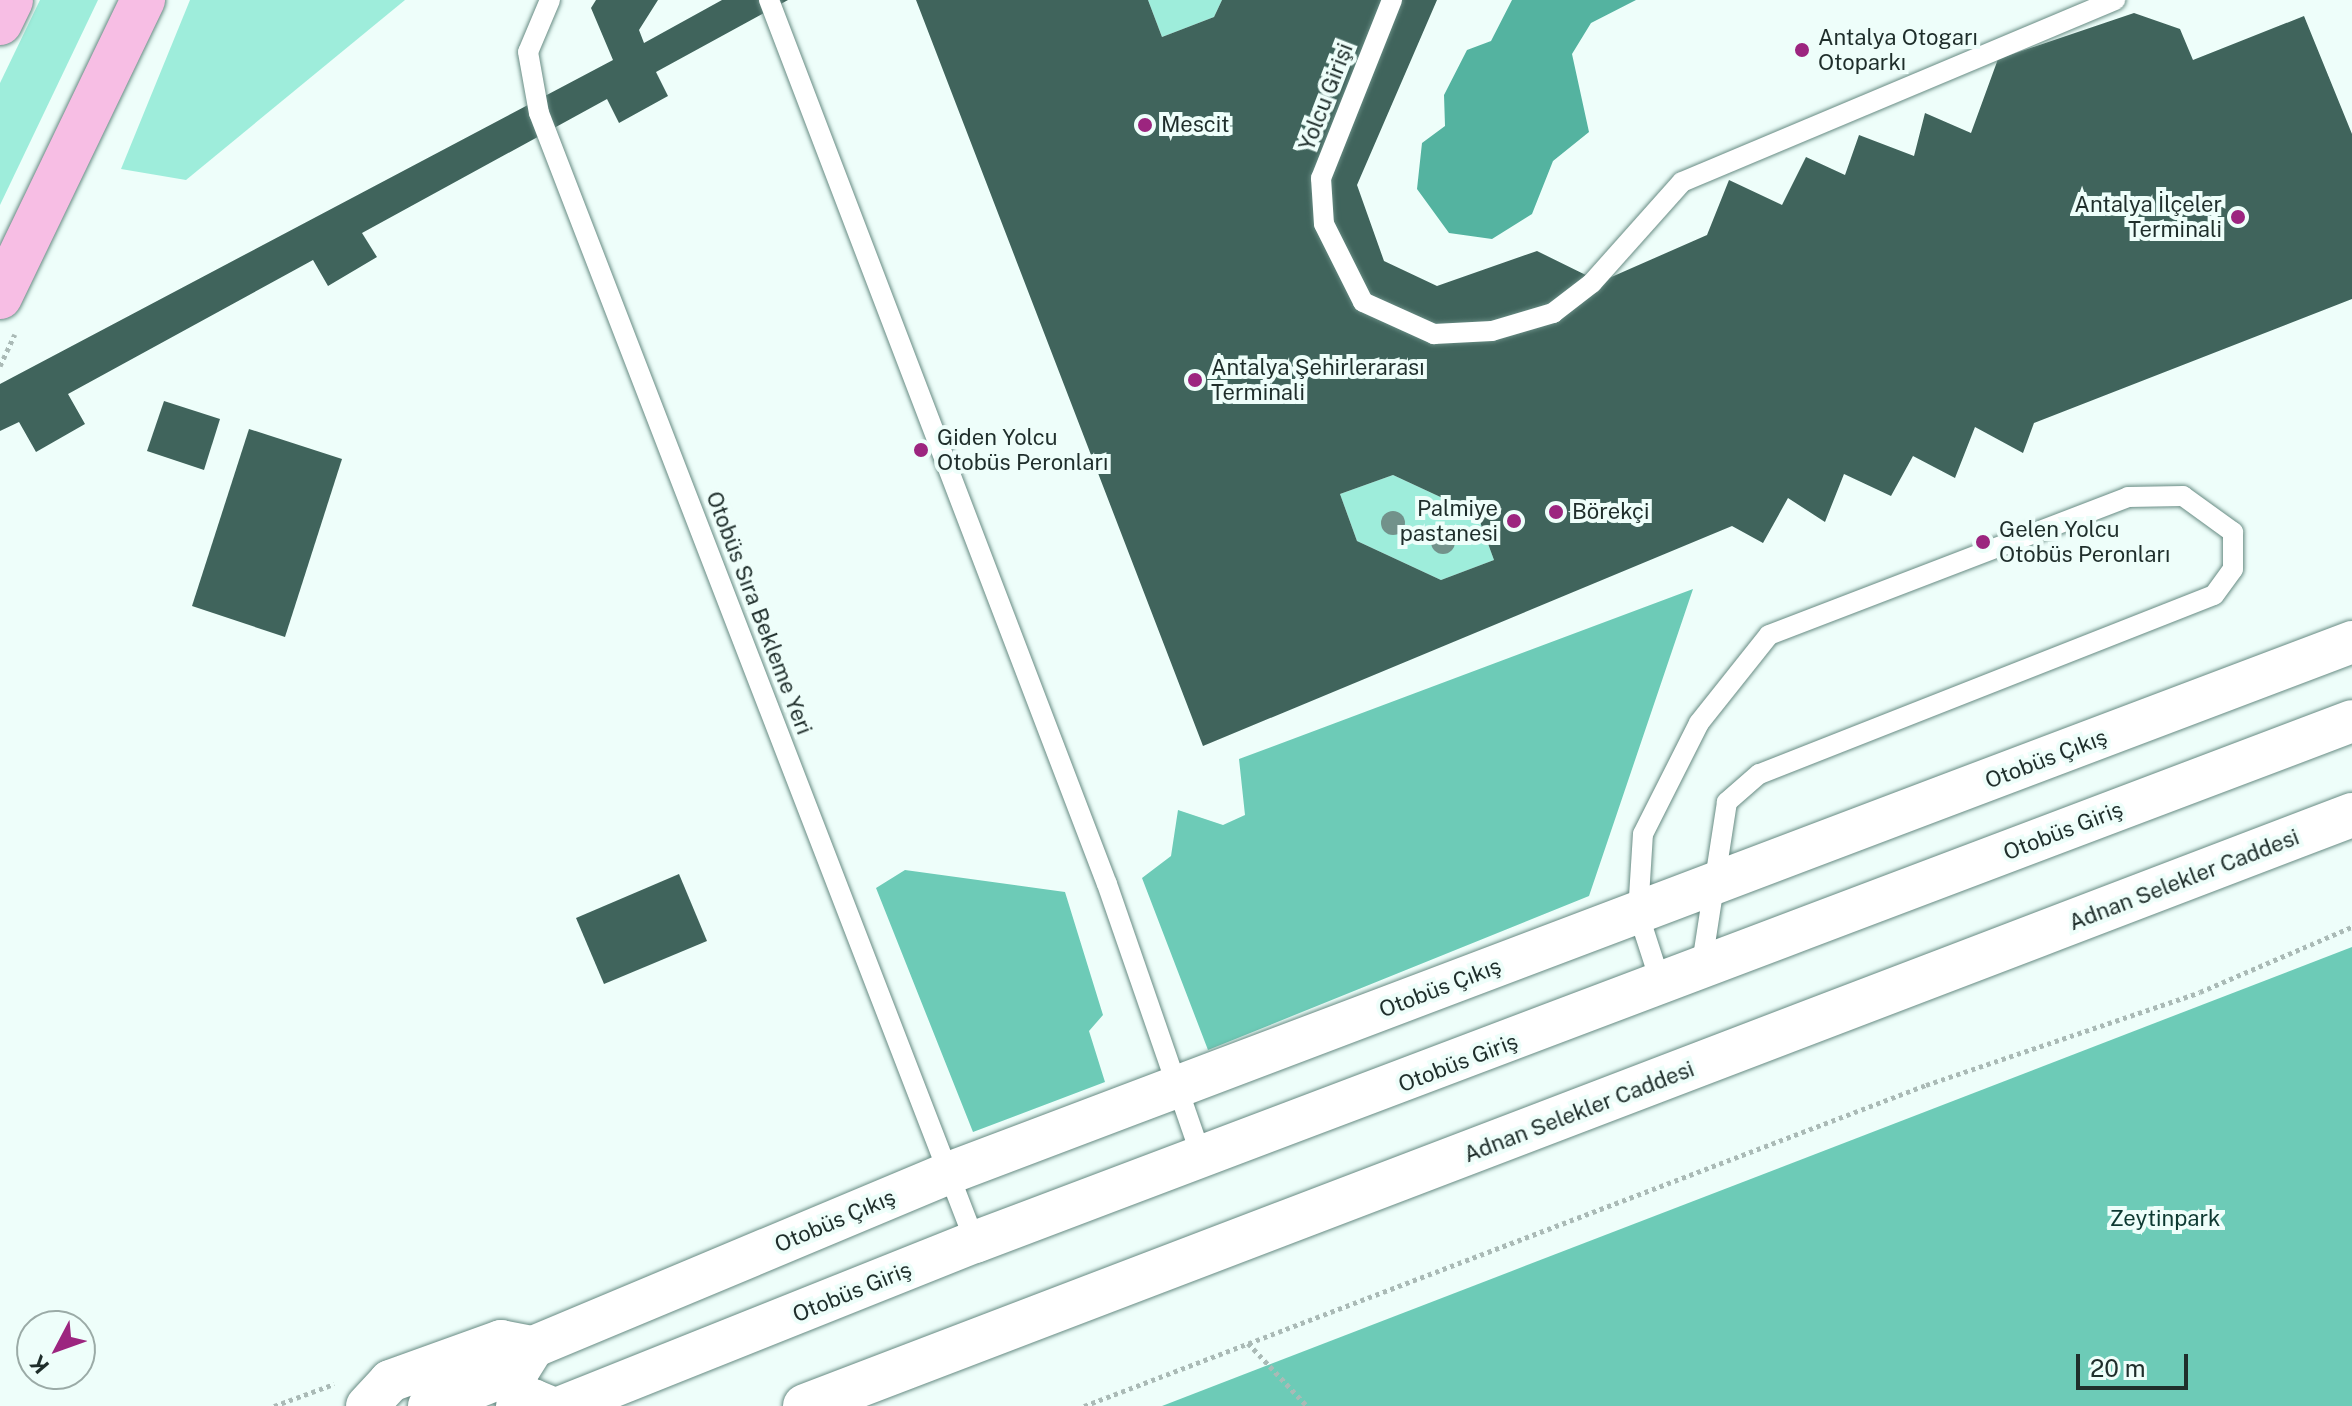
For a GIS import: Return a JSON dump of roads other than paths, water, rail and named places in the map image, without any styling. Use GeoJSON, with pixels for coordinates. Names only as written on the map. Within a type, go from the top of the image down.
{"type":"FeatureCollection","features":[{"type":"Feature","properties":{"kind":"highway"},"geometry":{"type":"LineString","coordinates":[[0,23],[11,0]]}},
{"type":"Feature","properties":{"kind":"highway"},"geometry":{"type":"LineString","coordinates":[[0,297],[143,0]]}},
{"type":"Feature","properties":{"kind":"main road","name":"Adnan Selekler Caddesi"},"geometry":{"type":"LineString","coordinates":[[805,1406],[2352,815]]}},
{"type":"Feature","properties":{"kind":"street","name":"Otobüs Çıkış"},"geometry":{"type":"LineString","coordinates":[[533,1347],[949,1173],[1708,889],[2352,642]]}},
{"type":"Feature","properties":{"kind":"street","name":"Otobüs Giriş"},"geometry":{"type":"LineString","coordinates":[[564,1406],[975,1242],[1203,1162],[2352,721]]}},
{"type":"Feature","properties":{"kind":"street"},"geometry":{"type":"LineString","coordinates":[[367,1406],[390,1381],[501,1341],[533,1347],[518,1371],[429,1406]]}},
{"type":"Feature","properties":{"kind":"street"},"geometry":{"type":"LineString","coordinates":[[517,1406],[533,1400],[547,1406]]}},
{"type":"Feature","properties":{"kind":"lane","name":"Otobüs Sıra Bekleme Yeri"},"geometry":{"type":"LineString","coordinates":[[550,0],[528,52],[539,113],[975,1242]]}},
{"type":"Feature","properties":{"kind":"lane"},"geometry":{"type":"LineString","coordinates":[[769,0],[1098,865],[1179,1086],[1203,1162]]}},
{"type":"Feature","properties":{"kind":"lane","name":"Yolcu Girişi"},"geometry":{"type":"LineString","coordinates":[[1392,0],[1321,178],[1324,224],[1363,302],[1434,334],[1492,331],[1553,313],[1592,283],[1682,182],[2115,0]]}},
{"type":"Feature","properties":{"kind":"lane"},"geometry":{"type":"LineString","coordinates":[[1661,984],[1638,913],[1643,834],[1699,723],[1769,635],[2128,497],[2183,496],[2233,532],[2233,569],[2214,595],[1759,774],[1727,802],[1708,889],[1701,969]]}},
{"type":"Feature","properties":{"kind":"place","name":"Antalya Otogarı Otoparkı"},"geometry":{"type":"Point","coordinates":[1802,50]}},
{"type":"Feature","properties":{"kind":"place","name":"Mescit"},"geometry":{"type":"Point","coordinates":[1145,125]}},
{"type":"Feature","properties":{"kind":"place","name":"Antalya İlçeler Terminali"},"geometry":{"type":"Point","coordinates":[2238,217]}},
{"type":"Feature","properties":{"kind":"place","name":"Antalya Şehirlerarası Terminali"},"geometry":{"type":"Point","coordinates":[1195,380]}},
{"type":"Feature","properties":{"kind":"place","name":"Giden Yolcu Otobüs Peronları"},"geometry":{"type":"Point","coordinates":[921,450]}},
{"type":"Feature","properties":{"kind":"place","name":"Börekçi"},"geometry":{"type":"Point","coordinates":[1556,512]}},
{"type":"Feature","properties":{"kind":"place","name":"Palmiye pastanesi"},"geometry":{"type":"Point","coordinates":[1514,521]}},
{"type":"Feature","properties":{"kind":"place","name":"Gelen Yolcu Otobüs Peronları"},"geometry":{"type":"Point","coordinates":[1983,542]}},
{"type":"Feature","properties":{"kind":"park label","name":"Zeytinpark"},"geometry":{"type":"Point","coordinates":[2165,1219]}}]}
